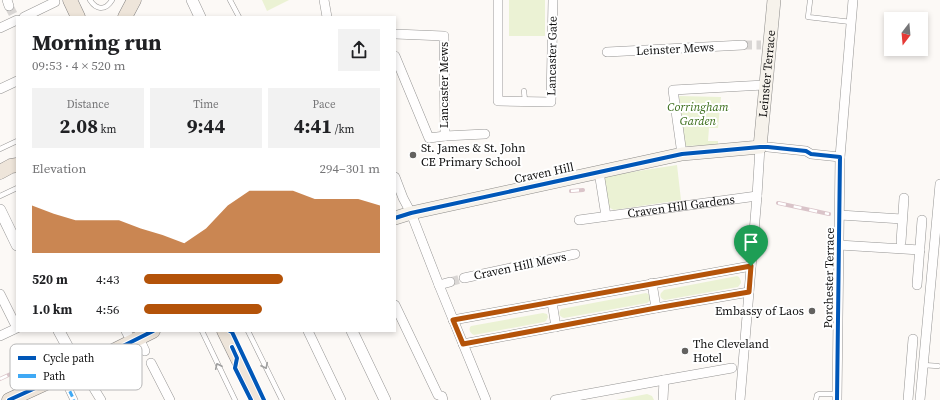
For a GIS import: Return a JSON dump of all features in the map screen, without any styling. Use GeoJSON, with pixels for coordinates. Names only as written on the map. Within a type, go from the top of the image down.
{"type":"FeatureCollection","features":[{"type":"Feature","properties":{"kind":"main road"},"geometry":{"type":"LineString","coordinates":[[70,0],[78,16]]}},
{"type":"Feature","properties":{"kind":"main road"},"geometry":{"type":"LineString","coordinates":[[125,16],[133,0]]}},
{"type":"Feature","properties":{"kind":"main road","name":"Leinster Terrace"},"geometry":{"type":"LineString","coordinates":[[764,147],[766,45],[774,0]]}},
{"type":"Feature","properties":{"kind":"main road"},"geometry":{"type":"LineString","coordinates":[[682,154],[764,147]]}},
{"type":"Feature","properties":{"kind":"main road","name":"Craven Hill"},"geometry":{"type":"LineString","coordinates":[[396,218],[411,213],[682,154]]}},
{"type":"Feature","properties":{"kind":"main road"},"geometry":{"type":"LineString","coordinates":[[120,344],[132,337],[150,332]]}},
{"type":"Feature","properties":{"kind":"main road"},"geometry":{"type":"LineString","coordinates":[[224,332],[258,400]]}},
{"type":"Feature","properties":{"kind":"main road"},"geometry":{"type":"LineString","coordinates":[[9,400],[30,390]]}},
{"type":"Feature","properties":{"kind":"street"},"geometry":{"type":"LineString","coordinates":[[192,0],[200,16]]}},
{"type":"Feature","properties":{"kind":"street"},"geometry":{"type":"LineString","coordinates":[[324,0],[327,16]]}},
{"type":"Feature","properties":{"kind":"street","name":"Lancaster Gate"},"geometry":{"type":"LineString","coordinates":[[498,0],[498,101],[551,102],[553,0]]}},
{"type":"Feature","properties":{"kind":"street","name":"Porchester Terrace"},"geometry":{"type":"LineString","coordinates":[[837,397],[840,157],[853,0]]}},
{"type":"Feature","properties":{"kind":"street"},"geometry":{"type":"LineString","coordinates":[[0,28],[15,14],[55,2]]}},
{"type":"Feature","properties":{"kind":"street","name":"Lancaster Mews"},"geometry":{"type":"LineString","coordinates":[[396,34],[444,36],[445,136]]}},
{"type":"Feature","properties":{"kind":"street","name":"Leinster Mews"},"geometry":{"type":"LineString","coordinates":[[607,52],[743,45]]}},
{"type":"Feature","properties":{"kind":"street","name":"Lancaster Mews"},"geometry":{"type":"LineString","coordinates":[[396,58],[429,138],[485,134]]}},
{"type":"Feature","properties":{"kind":"street"},"geometry":{"type":"LineString","coordinates":[[1,86],[16,81]]}},
{"type":"Feature","properties":{"kind":"street"},"geometry":{"type":"LineString","coordinates":[[682,154],[673,90],[766,85]]}},
{"type":"Feature","properties":{"kind":"street"},"geometry":{"type":"LineString","coordinates":[[740,400],[757,196],[764,147],[806,151],[811,154],[840,157]]}},
{"type":"Feature","properties":{"kind":"street"},"geometry":{"type":"LineString","coordinates":[[599,172],[606,216]]}},
{"type":"Feature","properties":{"kind":"street"},"geometry":{"type":"LineString","coordinates":[[396,180],[411,213],[486,400]]}},
{"type":"Feature","properties":{"kind":"street"},"geometry":{"type":"LineString","coordinates":[[920,400],[940,184]]}},
{"type":"Feature","properties":{"kind":"street","name":"Craven Hill Gardens"},"geometry":{"type":"LineString","coordinates":[[579,220],[757,196]]}},
{"type":"Feature","properties":{"kind":"street"},"geometry":{"type":"LineString","coordinates":[[901,242],[904,198]]}},
{"type":"Feature","properties":{"kind":"street"},"geometry":{"type":"LineString","coordinates":[[0,210],[16,242]]}},
{"type":"Feature","properties":{"kind":"street"},"geometry":{"type":"LineString","coordinates":[[840,215],[902,219]]}},
{"type":"Feature","properties":{"kind":"street"},"geometry":{"type":"LineString","coordinates":[[917,285],[922,220]]}},
{"type":"Feature","properties":{"kind":"street"},"geometry":{"type":"LineString","coordinates":[[839,245],[920,250]]}},
{"type":"Feature","properties":{"kind":"street","name":"Craven Hill Mews"},"geometry":{"type":"LineString","coordinates":[[464,278],[575,254]]}},
{"type":"Feature","properties":{"kind":"street"},"geometry":{"type":"LineString","coordinates":[[453,320],[751,266]]}},
{"type":"Feature","properties":{"kind":"street"},"geometry":{"type":"LineString","coordinates":[[439,285],[450,282]]}},
{"type":"Feature","properties":{"kind":"street"},"geometry":{"type":"LineString","coordinates":[[652,283],[656,308]]}},
{"type":"Feature","properties":{"kind":"street"},"geometry":{"type":"LineString","coordinates":[[463,344],[749,292]]}},
{"type":"Feature","properties":{"kind":"street"},"geometry":{"type":"LineString","coordinates":[[0,294],[16,326]]}},
{"type":"Feature","properties":{"kind":"street"},"geometry":{"type":"LineString","coordinates":[[552,302],[556,327]]}},
{"type":"Feature","properties":{"kind":"street"},"geometry":{"type":"LineString","coordinates":[[396,307],[438,395],[442,396],[443,400]]}},
{"type":"Feature","properties":{"kind":"street"},"geometry":{"type":"LineString","coordinates":[[0,336],[16,328]]}},
{"type":"Feature","properties":{"kind":"street"},"geometry":{"type":"LineString","coordinates":[[60,332],[66,344]]}},
{"type":"Feature","properties":{"kind":"street"},"geometry":{"type":"LineString","coordinates":[[308,332],[341,400]]}},
{"type":"Feature","properties":{"kind":"street"},"geometry":{"type":"LineString","coordinates":[[352,332],[385,400]]}},
{"type":"Feature","properties":{"kind":"street"},"geometry":{"type":"LineString","coordinates":[[908,400],[913,339]]}},
{"type":"Feature","properties":{"kind":"street"},"geometry":{"type":"LineString","coordinates":[[142,348],[145,351]]}},
{"type":"Feature","properties":{"kind":"street"},"geometry":{"type":"LineString","coordinates":[[151,363],[170,400]]}},
{"type":"Feature","properties":{"kind":"street"},"geometry":{"type":"LineString","coordinates":[[555,400],[732,368]]}},
{"type":"Feature","properties":{"kind":"street"},"geometry":{"type":"LineString","coordinates":[[663,400],[664,380]]}},
{"type":"Feature","properties":{"kind":"street"},"geometry":{"type":"LineString","coordinates":[[69,390],[74,400]]}},
{"type":"Feature","properties":{"kind":"street"},"geometry":{"type":"LineString","coordinates":[[95,390],[101,400]]}},
{"type":"Feature","properties":{"kind":"lane"},"geometry":{"type":"LineString","coordinates":[[90,0],[99,8],[108,6],[112,0]]}},
{"type":"Feature","properties":{"kind":"lane"},"geometry":{"type":"LineString","coordinates":[[230,0],[238,16]]}},
{"type":"Feature","properties":{"kind":"lane"},"geometry":{"type":"LineString","coordinates":[[810,1],[808,17],[851,22]]}},
{"type":"Feature","properties":{"kind":"lane"},"geometry":{"type":"LineString","coordinates":[[524,91],[525,101]]}},
{"type":"Feature","properties":{"kind":"lane"},"geometry":{"type":"LineString","coordinates":[[0,149],[16,141]]}},
{"type":"Feature","properties":{"kind":"lane"},"geometry":{"type":"LineString","coordinates":[[0,196],[16,188]]}},
{"type":"Feature","properties":{"kind":"lane"},"geometry":{"type":"LineString","coordinates":[[202,332],[235,400]]}},
{"type":"Feature","properties":{"kind":"lane"},"geometry":{"type":"LineString","coordinates":[[248,332],[282,400]]}},
{"type":"Feature","properties":{"kind":"lane"},"geometry":{"type":"LineString","coordinates":[[923,365],[938,366]]}},
{"type":"Feature","properties":{"kind":"lane"},"geometry":{"type":"LineString","coordinates":[[816,400],[817,395],[819,394],[837,397]]}},
{"type":"Feature","properties":{"kind":"green space"},"geometry":{"type":"Polygon","coordinates":[[[262,0],[289,0],[267,11],[262,0]]]}},
{"type":"Feature","properties":{"kind":"green space"},"geometry":{"type":"Polygon","coordinates":[[[509,0],[545,0],[545,36],[509,36],[509,0]]]}},
{"type":"Feature","properties":{"kind":"green space","name":"Corringham Garden"},"geometry":{"type":"Polygon","coordinates":[[[679,96],[721,97],[718,128],[709,128],[708,141],[718,141],[718,145],[684,146],[679,96]]]}},
{"type":"Feature","properties":{"kind":"green space"},"geometry":{"type":"Polygon","coordinates":[[[677,165],[681,200],[614,210],[608,206],[604,178],[606,176],[677,165]]]}},
{"type":"Feature","properties":{"kind":"green space"},"geometry":{"type":"Polygon","coordinates":[[[737,276],[741,281],[738,287],[665,300],[660,294],[664,290],[737,276]]]}},
{"type":"Feature","properties":{"kind":"green space"},"geometry":{"type":"Polygon","coordinates":[[[646,293],[650,295],[651,299],[647,303],[564,318],[559,314],[561,309],[646,293]]]}},
{"type":"Feature","properties":{"kind":"green space"},"geometry":{"type":"Polygon","coordinates":[[[543,313],[547,314],[548,317],[544,322],[474,335],[470,330],[471,326],[543,313]]]}},
{"type":"Feature","properties":{"kind":"green space"},"geometry":{"type":"Polygon","coordinates":[[[647,394],[652,396],[654,400],[616,400],[647,394]]]}},
{"type":"Feature","properties":{"kind":"tunnel"},"geometry":{"type":"LineString","coordinates":[[9,6],[13,14]]}},
{"type":"Feature","properties":{"kind":"tunnel"},"geometry":{"type":"LineString","coordinates":[[743,45],[761,45]]}},
{"type":"Feature","properties":{"kind":"tunnel"},"geometry":{"type":"LineString","coordinates":[[450,282],[464,278]]}},
{"type":"Feature","properties":{"kind":"railway"},"geometry":{"type":"LineString","coordinates":[[571,191],[583,190]]}},
{"type":"Feature","properties":{"kind":"railway"},"geometry":{"type":"LineString","coordinates":[[778,203],[829,214]]}},
{"type":"Feature","properties":{"kind":"railway"},"geometry":{"type":"LineString","coordinates":[[0,379],[10,374]]}},
{"type":"Feature","properties":{"kind":"marked path"},"geometry":{"type":"LineString","coordinates":[[69,390],[74,400]]}},
{"type":"Feature","properties":{"kind":"cycle path"},"geometry":{"type":"LineString","coordinates":[[396,218],[411,213],[682,154],[768,147],[806,151],[811,154],[840,157],[837,400]]}},
{"type":"Feature","properties":{"kind":"cycle path"},"geometry":{"type":"LineString","coordinates":[[127,344],[151,332]]}},
{"type":"Feature","properties":{"kind":"cycle path"},"geometry":{"type":"LineString","coordinates":[[232,332],[264,400]]}},
{"type":"Feature","properties":{"kind":"cycle path"},"geometry":{"type":"LineString","coordinates":[[232,347],[237,358],[235,368],[251,400]]}},
{"type":"Feature","properties":{"kind":"cycle path"},"geometry":{"type":"LineString","coordinates":[[9,400],[31,390]]}},
{"type":"Feature","properties":{"kind":"place","name":"St. James & St. John CE Primary School"},"geometry":{"type":"Point","coordinates":[413,155]}},
{"type":"Feature","properties":{"kind":"place","name":"Embassy of Laos"},"geometry":{"type":"Point","coordinates":[812,311]}},
{"type":"Feature","properties":{"kind":"place","name":"The Cleveland Hotel"},"geometry":{"type":"Point","coordinates":[685,351]}},
{"type":"Feature","properties":{"kind":"route"},"geometry":{"type":"LineString","coordinates":[[751,266],[749,292],[463,344],[453,320],[751,266]]}}]}
